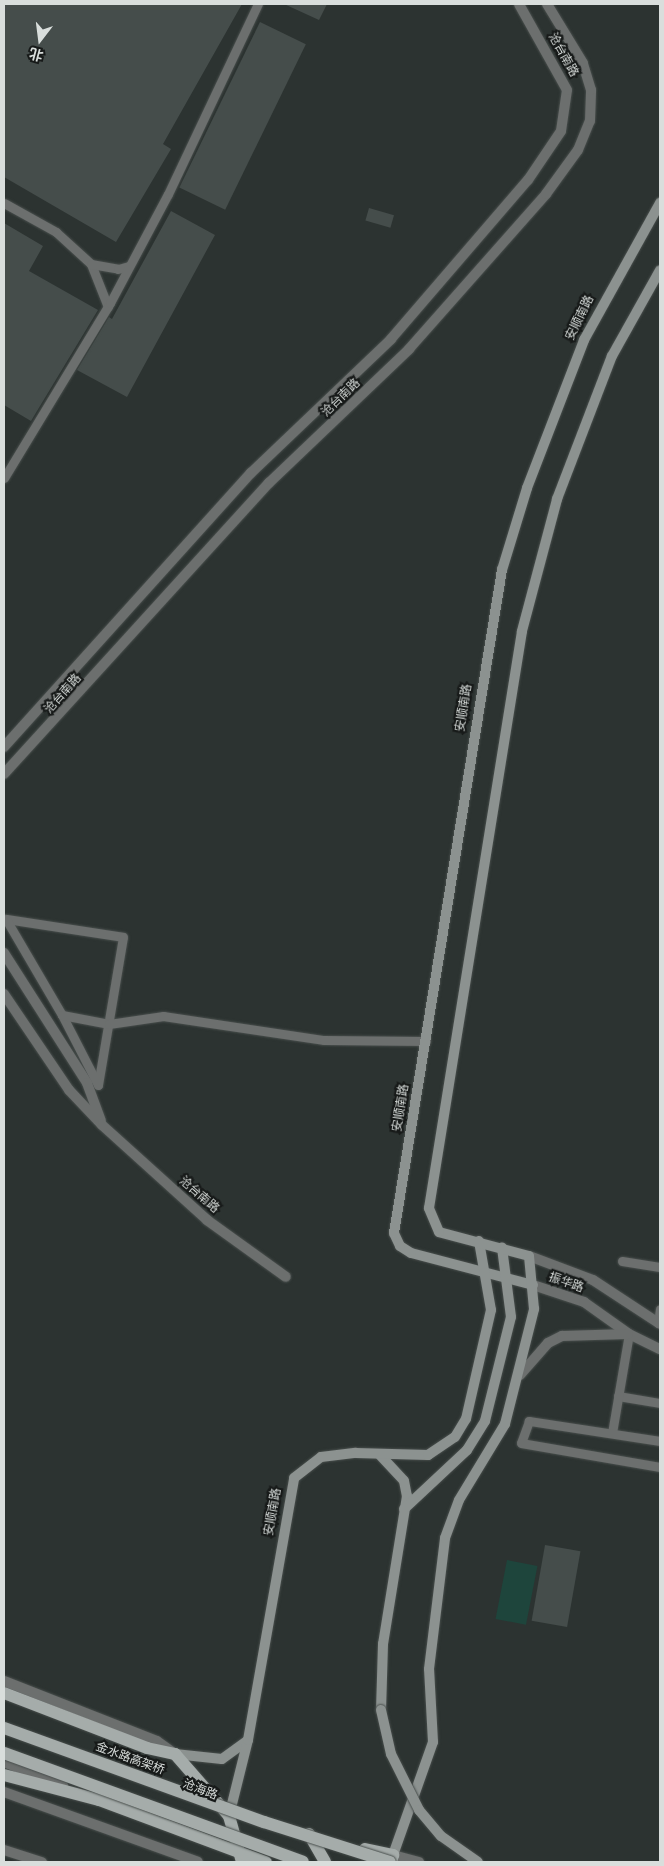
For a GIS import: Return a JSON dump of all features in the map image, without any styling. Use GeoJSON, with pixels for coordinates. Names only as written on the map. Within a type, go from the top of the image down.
{"type":"FeatureCollection","features":[{"type":"Feature","properties":{"kind":"main road","name":"安顺南路"},"geometry":{"type":"LineString","coordinates":[[400,1246],[394,1234],[502,570],[526,488],[584,340],[660,203]]}},
{"type":"Feature","properties":{"kind":"main road"},"geometry":{"type":"LineString","coordinates":[[392,1860],[433,1742],[429,1669],[445,1538],[459,1500],[505,1424],[520,1375],[532,1323],[533,1285],[529,1256],[440,1232],[430,1208],[533,578],[557,499],[612,356],[660,270]]}},
{"type":"Feature","properties":{"kind":"main road","name":"安顺南路"},"geometry":{"type":"LineString","coordinates":[[240,1858],[229,1816],[248,1740],[294,1478],[322,1458],[428,1455],[444,1448],[466,1419],[491,1310],[479,1241]]}},
{"type":"Feature","properties":{"kind":"main road","name":"振华路"},"geometry":{"type":"LineString","coordinates":[[400,1246],[411,1253],[484,1269],[533,1285]]}},
{"type":"Feature","properties":{"kind":"main road"},"geometry":{"type":"LineString","coordinates":[[404,1509],[467,1450],[485,1421],[511,1317],[508,1276],[502,1248]]}},
{"type":"Feature","properties":{"kind":"main road"},"geometry":{"type":"LineString","coordinates":[[380,1455],[404,1481],[404,1509],[383,1644],[381,1710],[391,1754],[419,1810],[441,1836],[478,1862]]}},
{"type":"Feature","properties":{"kind":"main road"},"geometry":{"type":"LineString","coordinates":[[4,1693],[146,1748],[175,1754],[222,1759],[248,1740]]}},
{"type":"Feature","properties":{"kind":"main road","name":"金水路高架桥"},"geometry":{"type":"LineString","coordinates":[[4,1728],[264,1822],[392,1860]]}},
{"type":"Feature","properties":{"kind":"main road"},"geometry":{"type":"LineString","coordinates":[[4,1753],[303,1862]]}},
{"type":"Feature","properties":{"kind":"main road"},"geometry":{"type":"LineString","coordinates":[[175,1754],[229,1816]]}},
{"type":"Feature","properties":{"kind":"main road"},"geometry":{"type":"LineString","coordinates":[[4,1775],[99,1800],[240,1858],[266,1862]]}},
{"type":"Feature","properties":{"kind":"main road","name":"沧海路"},"geometry":{"type":"LineString","coordinates":[[229,1816],[309,1834],[392,1860]]}},
{"type":"Feature","properties":{"kind":"main road"},"geometry":{"type":"LineString","coordinates":[[309,1834],[325,1862]]}},
{"type":"Feature","properties":{"kind":"street","name":"沧台南路"},"geometry":{"type":"LineString","coordinates":[[4,748],[251,473],[391,339],[528,180],[561,131],[567,90],[519,4]]}},
{"type":"Feature","properties":{"kind":"street","name":"沧台南路"},"geometry":{"type":"LineString","coordinates":[[4,774],[270,483],[410,349],[546,194],[578,150],[590,121],[591,90],[583,62],[547,4]]}},
{"type":"Feature","properties":{"kind":"street","name":"沧台南路"},"geometry":{"type":"LineString","coordinates":[[4,954],[87,1083],[102,1125]]}},
{"type":"Feature","properties":{"kind":"street","name":"沧台南路"},"geometry":{"type":"LineString","coordinates":[[4,994],[69,1090],[102,1125],[207,1220],[286,1277]]}},
{"type":"Feature","properties":{"kind":"street","name":"振华路"},"geometry":{"type":"LineString","coordinates":[[529,1256],[593,1280],[659,1323]]}},
{"type":"Feature","properties":{"kind":"street","name":"振华路"},"geometry":{"type":"LineString","coordinates":[[533,1285],[584,1302],[629,1334],[660,1349]]}},
{"type":"Feature","properties":{"kind":"street"},"geometry":{"type":"LineString","coordinates":[[520,1375],[548,1343],[562,1336],[629,1334]]}},
{"type":"Feature","properties":{"kind":"street"},"geometry":{"type":"LineString","coordinates":[[4,1680],[157,1741],[175,1754]]}},
{"type":"Feature","properties":{"kind":"street","name":"沧海路"},"geometry":{"type":"LineString","coordinates":[[4,1728],[229,1816]]}},
{"type":"Feature","properties":{"kind":"street"},"geometry":{"type":"LineString","coordinates":[[4,1762],[99,1800]]}},
{"type":"Feature","properties":{"kind":"street"},"geometry":{"type":"LineString","coordinates":[[4,1792],[198,1862]]}},
{"type":"Feature","properties":{"kind":"street"},"geometry":{"type":"LineString","coordinates":[[4,1850],[42,1862]]}},
{"type":"Feature","properties":{"kind":"street"},"geometry":{"type":"LineString","coordinates":[[392,1860],[419,1862]]}},
{"type":"Feature","properties":{"kind":"lane"},"geometry":{"type":"LineString","coordinates":[[4,478],[108,307],[168,194],[258,4]]}},
{"type":"Feature","properties":{"kind":"lane"},"geometry":{"type":"LineString","coordinates":[[4,203],[56,232],[91,264],[108,307]]}},
{"type":"Feature","properties":{"kind":"lane"},"geometry":{"type":"LineString","coordinates":[[91,264],[118,270],[129,266]]}},
{"type":"Feature","properties":{"kind":"lane"},"geometry":{"type":"LineString","coordinates":[[6,919],[123,937],[109,1024],[98,1085],[62,1015],[6,919]]}},
{"type":"Feature","properties":{"kind":"lane"},"geometry":{"type":"LineString","coordinates":[[62,1015],[109,1024],[163,1016],[324,1040],[426,1041]]}},
{"type":"Feature","properties":{"kind":"lane"},"geometry":{"type":"LineString","coordinates":[[622,1261],[660,1267]]}},
{"type":"Feature","properties":{"kind":"lane"},"geometry":{"type":"LineString","coordinates":[[659,1323],[660,1309]]}},
{"type":"Feature","properties":{"kind":"lane"},"geometry":{"type":"LineString","coordinates":[[612,1433],[629,1334]]}},
{"type":"Feature","properties":{"kind":"lane"},"geometry":{"type":"LineString","coordinates":[[618,1396],[660,1403]]}},
{"type":"Feature","properties":{"kind":"lane"},"geometry":{"type":"LineString","coordinates":[[660,1441],[530,1421],[521,1443],[660,1467]]}},
{"type":"Feature","properties":{"kind":"green space"},"geometry":{"type":"Polygon","coordinates":[[[507,1560],[537,1566],[526,1625],[496,1619],[507,1560]]]}},
{"type":"Feature","properties":{"kind":"building"},"geometry":{"type":"Polygon","coordinates":[[[4,4],[242,4],[163,144],[171,149],[116,242],[4,177],[4,4]]]}},
{"type":"Feature","properties":{"kind":"building"},"geometry":{"type":"Polygon","coordinates":[[[284,4],[327,4],[319,20],[284,4]]]}},
{"type":"Feature","properties":{"kind":"building"},"geometry":{"type":"Polygon","coordinates":[[[260,22],[306,44],[225,210],[179,187],[260,22]]]}},
{"type":"Feature","properties":{"kind":"building"},"geometry":{"type":"Polygon","coordinates":[[[369,208],[394,215],[390,228],[365,220],[369,208]]]}},
{"type":"Feature","properties":{"kind":"building"},"geometry":{"type":"Polygon","coordinates":[[[171,211],[215,235],[127,397],[77,370],[109,317],[112,319],[171,211]]]}},
{"type":"Feature","properties":{"kind":"building"},"geometry":{"type":"Polygon","coordinates":[[[4,223],[43,246],[29,271],[98,310],[31,421],[4,405],[4,223]]]}},
{"type":"Feature","properties":{"kind":"building"},"geometry":{"type":"Polygon","coordinates":[[[545,1545],[580,1551],[567,1627],[532,1621],[545,1545]]]}}]}
